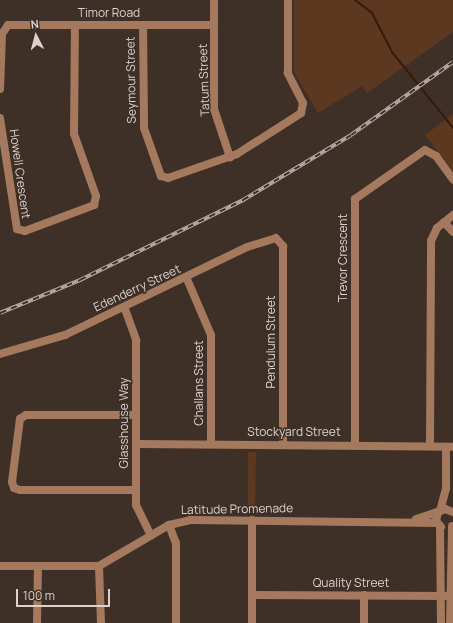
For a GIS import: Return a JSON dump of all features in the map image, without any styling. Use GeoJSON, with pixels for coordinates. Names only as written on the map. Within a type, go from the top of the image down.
{"type":"FeatureCollection","features":[{"type":"Feature","properties":{"kind":"street","name":"Tatum Street"},"geometry":{"type":"LineString","coordinates":[[214,0],[214,109],[230,157]]}},
{"type":"Feature","properties":{"kind":"street"},"geometry":{"type":"LineString","coordinates":[[230,157],[301,113],[303,103],[288,73],[288,0]]}},
{"type":"Feature","properties":{"kind":"street","name":"Timor Road"},"geometry":{"type":"LineString","coordinates":[[0,89],[4,27],[75,25],[214,25]]}},
{"type":"Feature","properties":{"kind":"street","name":"Howell Crescent"},"geometry":{"type":"LineString","coordinates":[[0,118],[17,229],[25,231],[94,206],[96,196],[74,134],[75,25]]}},
{"type":"Feature","properties":{"kind":"street","name":"Seymour Street"},"geometry":{"type":"LineString","coordinates":[[143,25],[144,128],[164,178],[230,157]]}},
{"type":"Feature","properties":{"kind":"street","name":"Trevor Crescent"},"geometry":{"type":"LineString","coordinates":[[355,444],[355,199],[425,150],[436,156],[453,179]]}},
{"type":"Feature","properties":{"kind":"street"},"geometry":{"type":"LineString","coordinates":[[430,445],[431,241],[444,222],[453,215]]}},
{"type":"Feature","properties":{"kind":"street"},"geometry":{"type":"LineString","coordinates":[[444,222],[453,232]]}},
{"type":"Feature","properties":{"kind":"street","name":"Edenderry Street"},"geometry":{"type":"LineString","coordinates":[[0,354],[53,339],[125,309],[254,244],[272,238],[280,240]]}},
{"type":"Feature","properties":{"kind":"street","name":"Pendulum Street"},"geometry":{"type":"LineString","coordinates":[[280,240],[283,444]]}},
{"type":"Feature","properties":{"kind":"street","name":"Challans Street"},"geometry":{"type":"LineString","coordinates":[[187,278],[211,335],[211,444]]}},
{"type":"Feature","properties":{"kind":"street","name":"Glasshouse Way"},"geometry":{"type":"LineString","coordinates":[[125,309],[136,340],[136,490],[138,512],[151,536]]}},
{"type":"Feature","properties":{"kind":"street"},"geometry":{"type":"LineString","coordinates":[[136,415],[38,415],[20,419],[12,482],[14,488],[20,490],[136,490]]}},
{"type":"Feature","properties":{"kind":"street","name":"Stockyard Street"},"geometry":{"type":"LineString","coordinates":[[136,444],[355,444],[430,445],[450,447]]}},
{"type":"Feature","properties":{"kind":"street"},"geometry":{"type":"LineString","coordinates":[[441,623],[439,511],[446,488],[450,447]]}},
{"type":"Feature","properties":{"kind":"street"},"geometry":{"type":"LineString","coordinates":[[446,488],[452,511]]}},
{"type":"Feature","properties":{"kind":"street","name":"Latitude Promenade"},"geometry":{"type":"LineString","coordinates":[[413,520],[439,511],[452,511]]}},
{"type":"Feature","properties":{"kind":"street","name":"Latitude Promenade"},"geometry":{"type":"LineString","coordinates":[[0,566],[99,566],[169,525],[190,520],[413,520],[453,526]]}},
{"type":"Feature","properties":{"kind":"street"},"geometry":{"type":"LineString","coordinates":[[252,520],[252,623]]}},
{"type":"Feature","properties":{"kind":"street"},"geometry":{"type":"LineString","coordinates":[[169,525],[176,540],[176,623]]}},
{"type":"Feature","properties":{"kind":"street"},"geometry":{"type":"LineString","coordinates":[[450,623],[453,526]]}},
{"type":"Feature","properties":{"kind":"street"},"geometry":{"type":"LineString","coordinates":[[37,623],[38,566]]}},
{"type":"Feature","properties":{"kind":"street"},"geometry":{"type":"LineString","coordinates":[[99,566],[101,623]]}},
{"type":"Feature","properties":{"kind":"street","name":"Quality Street"},"geometry":{"type":"LineString","coordinates":[[252,595],[450,596]]}},
{"type":"Feature","properties":{"kind":"street"},"geometry":{"type":"LineString","coordinates":[[364,596],[364,623]]}},
{"type":"Feature","properties":{"kind":"shaded area"},"geometry":{"type":"Polygon","coordinates":[[[294,0],[453,0],[453,32],[367,93],[362,86],[318,113],[294,72],[294,0]]]}},
{"type":"Feature","properties":{"kind":"shaded area"},"geometry":{"type":"Polygon","coordinates":[[[453,114],[453,172],[425,135],[453,114]]]}},
{"type":"Feature","properties":{"kind":"shaded area"},"geometry":{"type":"Polygon","coordinates":[[[248,452],[256,452],[255,511],[248,511],[248,452]]]}},
{"type":"Feature","properties":{"kind":"waterway"},"geometry":{"type":"LineString","coordinates":[[355,0],[372,13],[392,52],[453,128]]}},
{"type":"Feature","properties":{"kind":"railway"},"geometry":{"type":"LineString","coordinates":[[0,313],[80,280],[243,200],[351,135],[453,62]]}}]}
